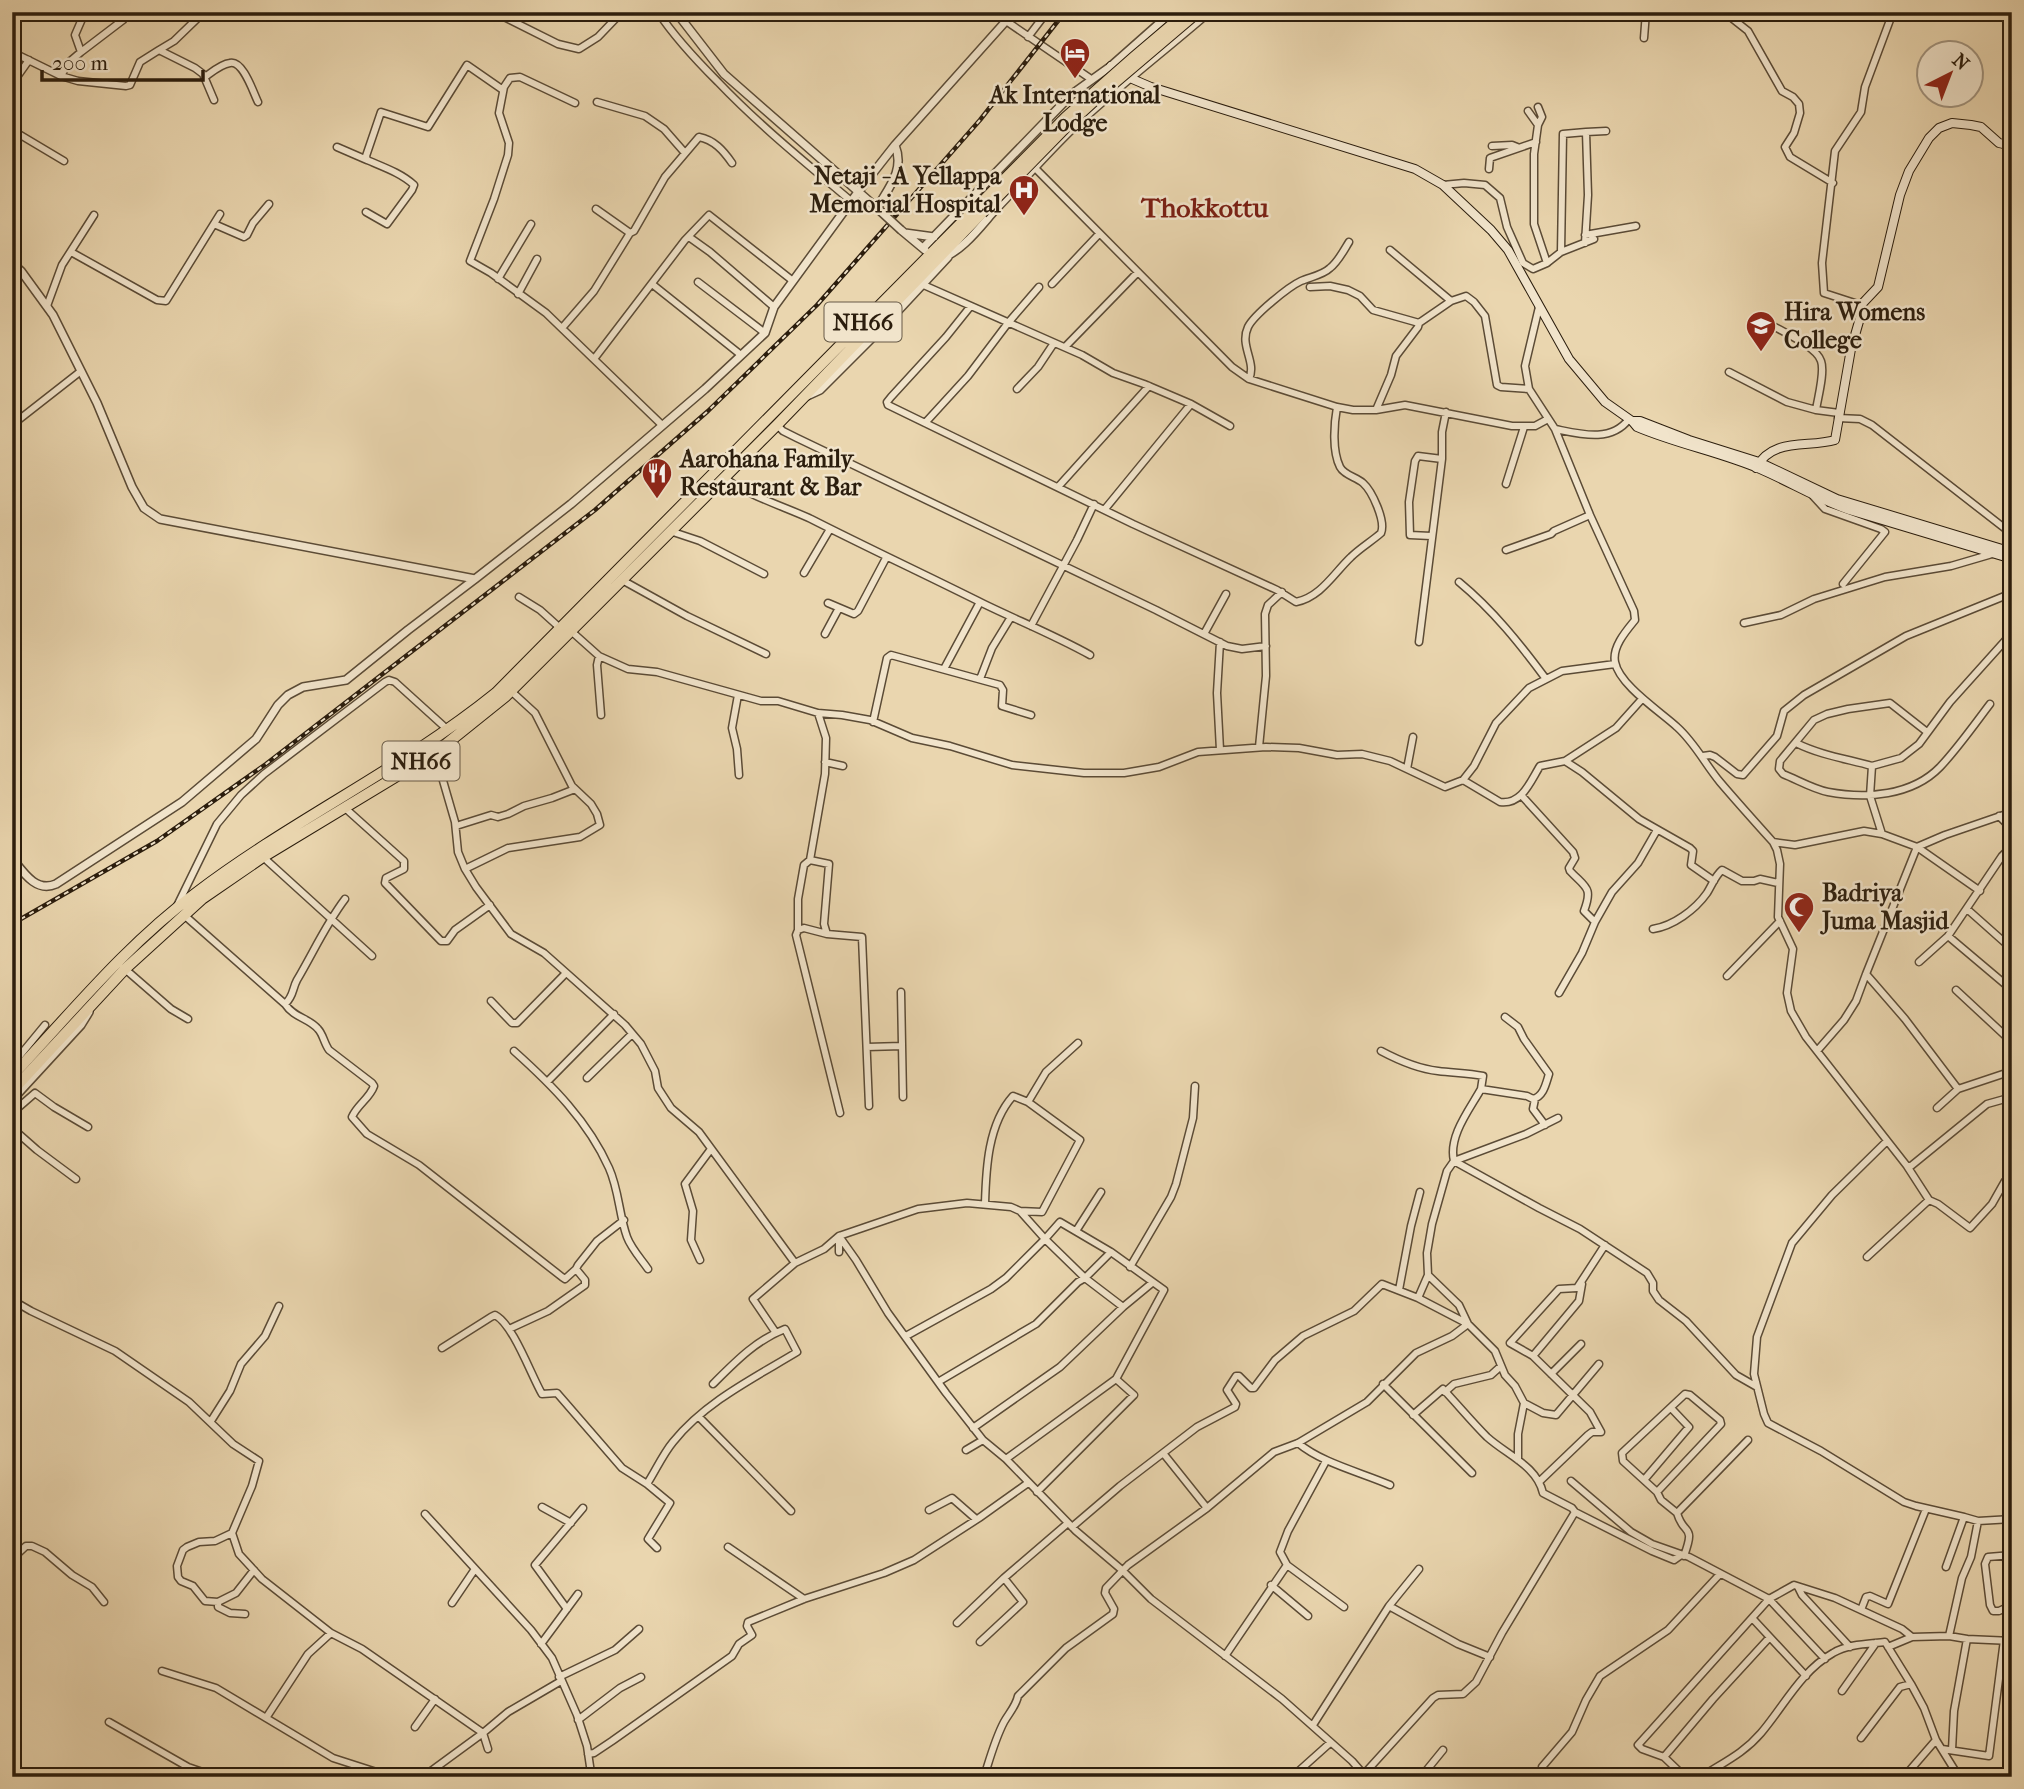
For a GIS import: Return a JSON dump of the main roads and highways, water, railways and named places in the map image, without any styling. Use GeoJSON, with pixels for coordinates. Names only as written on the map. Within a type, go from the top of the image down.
{"type":"FeatureCollection","features":[{"type":"Feature","properties":{"kind":"highway","name":"NH66"},"geometry":{"type":"LineString","coordinates":[[980,210],[1066,117],[1187,12]]}},
{"type":"Feature","properties":{"kind":"highway","name":"NH66"},"geometry":{"type":"LineString","coordinates":[[12,1091],[180,911],[202,900],[263,858],[435,753],[511,691],[777,425],[800,393],[930,254],[1105,91],[1198,12]]}},
{"type":"Feature","properties":{"kind":"highway","name":"NH66"},"geometry":{"type":"LineString","coordinates":[[12,1076],[123,957],[234,865],[448,730],[496,693],[800,393],[920,283],[930,254]]}},
{"type":"Feature","properties":{"kind":"main road"},"geometry":{"type":"LineString","coordinates":[[1111,66],[1151,87],[1415,169],[1443,185],[1491,230],[1520,264],[1539,307],[1569,359],[1605,402],[1637,427],[1758,465],[1838,499],[2009,555]]}},
{"type":"Feature","properties":{"kind":"main road"},"geometry":{"type":"LineString","coordinates":[[1758,465],[1773,450],[1835,440],[1861,305],[1878,287],[1900,195],[1909,171],[1929,138],[1939,128],[1952,123],[1981,127],[1999,143],[2012,145]]}},
{"type":"Feature","properties":{"kind":"main road"},"geometry":{"type":"LineString","coordinates":[[1758,465],[1813,496],[1865,516],[1992,554],[2009,555]]}},
{"type":"Feature","properties":{"kind":"railway"},"geometry":{"type":"LineString","coordinates":[[12,924],[157,841],[266,764],[595,510],[708,411],[817,305],[980,120],[1065,12]]}},
{"type":"Feature","properties":{"kind":"place","name":"Ak International Lodge"},"geometry":{"type":"Point","coordinates":[1075,80]}},
{"type":"Feature","properties":{"kind":"place","name":"Netaji - A Yellappa Memorial Hospital"},"geometry":{"type":"Point","coordinates":[1024,217]}},
{"type":"Feature","properties":{"kind":"place","name":"Hira Womens College"},"geometry":{"type":"Point","coordinates":[1761,353]}},
{"type":"Feature","properties":{"kind":"place","name":"Aarohana Family Restaurant & Bar"},"geometry":{"type":"Point","coordinates":[657,500]}},
{"type":"Feature","properties":{"kind":"place","name":"Badriya Juma Masjid"},"geometry":{"type":"Point","coordinates":[1799,934]}},
{"type":"Feature","properties":{"kind":"district","name":"Thokkottu"},"geometry":{"type":"Point","coordinates":[1205,207]}}]}
